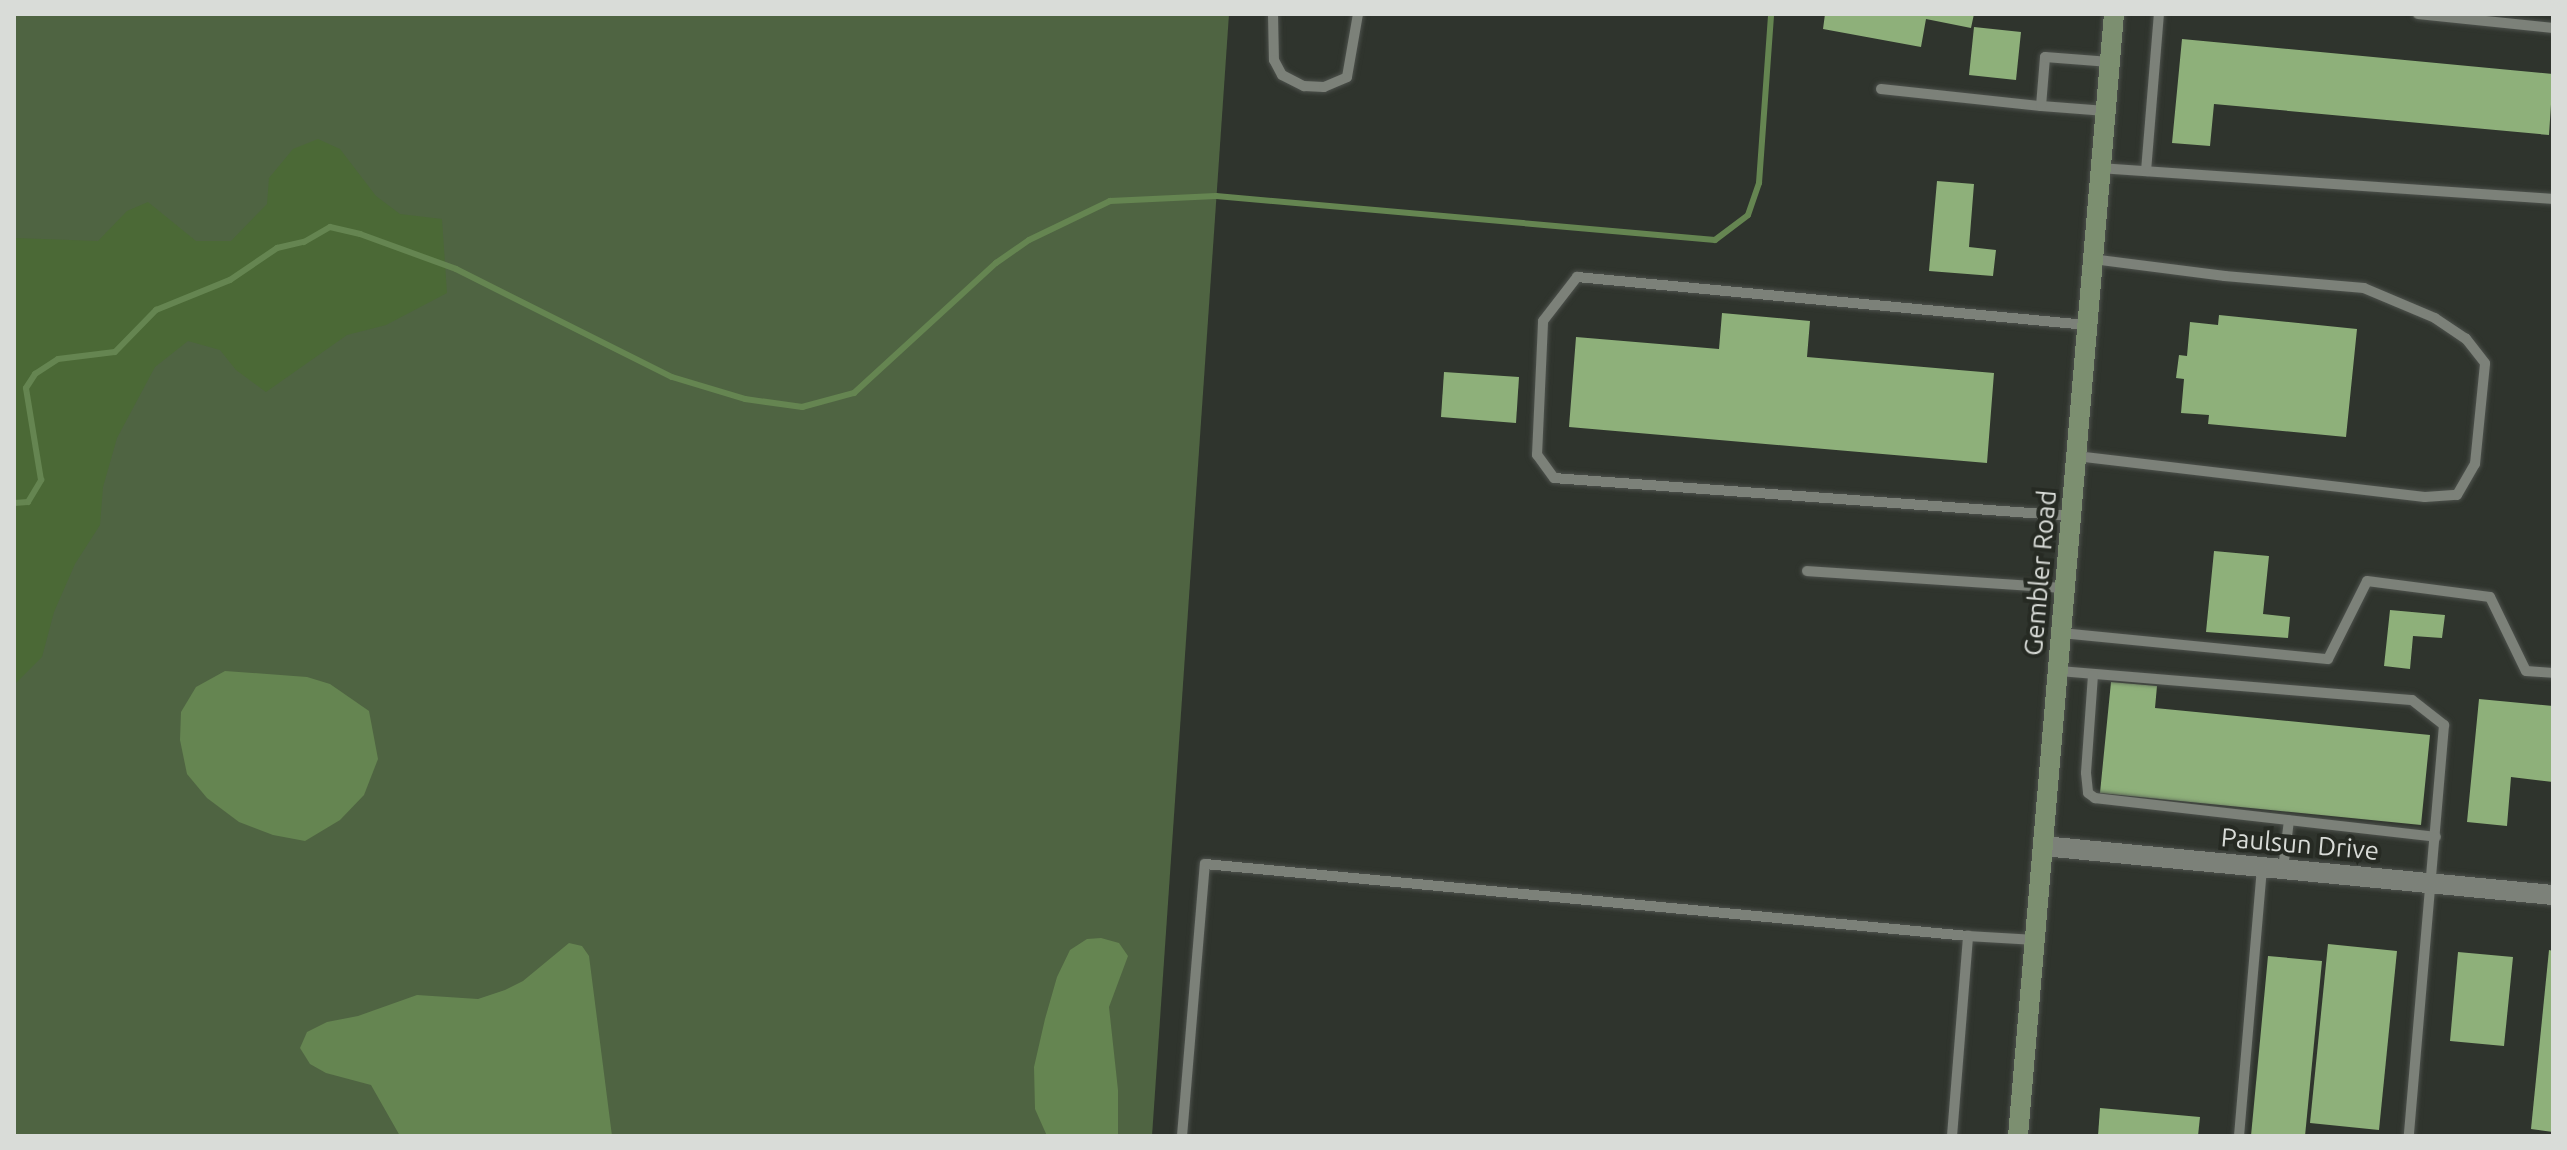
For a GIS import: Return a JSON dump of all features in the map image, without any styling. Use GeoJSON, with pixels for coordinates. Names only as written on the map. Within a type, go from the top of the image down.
{"type":"FeatureCollection","features":[{"type":"Feature","properties":{"kind":"main road","name":"Gembler Road"},"geometry":{"type":"LineString","coordinates":[[2018,1136],[2114,14]]}},
{"type":"Feature","properties":{"kind":"street","name":"Paulsun Drive"},"geometry":{"type":"LineString","coordinates":[[2043,846],[2553,895]]}},
{"type":"Feature","properties":{"kind":"lane"},"geometry":{"type":"LineString","coordinates":[[1273,14],[1274,60],[1282,75],[1304,86],[1324,87],[1347,77],[1358,14]]}},
{"type":"Feature","properties":{"kind":"lane"},"geometry":{"type":"LineString","coordinates":[[2146,171],[2159,14]]}},
{"type":"Feature","properties":{"kind":"lane"},"geometry":{"type":"LineString","coordinates":[[2418,14],[2553,28]]}},
{"type":"Feature","properties":{"kind":"lane"},"geometry":{"type":"LineString","coordinates":[[2041,106],[2045,57],[2110,62]]}},
{"type":"Feature","properties":{"kind":"lane"},"geometry":{"type":"LineString","coordinates":[[1881,89],[2106,111]]}},
{"type":"Feature","properties":{"kind":"lane"},"geometry":{"type":"LineString","coordinates":[[2100,168],[2553,199]]}},
{"type":"Feature","properties":{"kind":"lane"},"geometry":{"type":"LineString","coordinates":[[2076,456],[2425,497],[2457,495],[2475,464],[2485,363],[2466,339],[2425,313],[2364,288],[2225,276],[2093,259]]}},
{"type":"Feature","properties":{"kind":"lane"},"geometry":{"type":"LineString","coordinates":[[2071,516],[1554,478],[1537,455],[1543,321],[1577,277],[2087,325]]}},
{"type":"Feature","properties":{"kind":"lane"},"geometry":{"type":"LineString","coordinates":[[1807,571],[2065,588]]}},
{"type":"Feature","properties":{"kind":"lane"},"geometry":{"type":"LineString","coordinates":[[2061,633],[2328,659],[2367,581],[2490,597],[2526,671],[2553,673]]}},
{"type":"Feature","properties":{"kind":"lane"},"geometry":{"type":"LineString","coordinates":[[2058,671],[2412,700],[2444,725],[2433,883],[2409,1136]]}},
{"type":"Feature","properties":{"kind":"lane"},"geometry":{"type":"LineString","coordinates":[[2093,675],[2086,773],[2088,793],[2109,801],[2436,837]]}},
{"type":"Feature","properties":{"kind":"lane"},"geometry":{"type":"LineString","coordinates":[[2283,869],[2289,820]]}},
{"type":"Feature","properties":{"kind":"lane"},"geometry":{"type":"LineString","coordinates":[[1182,1136],[1205,864],[2035,940]]}},
{"type":"Feature","properties":{"kind":"lane"},"geometry":{"type":"LineString","coordinates":[[2239,1136],[2262,867]]}},
{"type":"Feature","properties":{"kind":"lane"},"geometry":{"type":"LineString","coordinates":[[1952,1136],[1968,936]]}},
{"type":"Feature","properties":{"kind":"shaded area"},"geometry":{"type":"Polygon","coordinates":[[[14,14],[1229,14],[1152,1136],[14,1136],[14,14]]]}},
{"type":"Feature","properties":{"kind":"shaded area"},"geometry":{"type":"Polygon","coordinates":[[[318,139],[340,149],[376,196],[400,214],[442,219],[447,293],[386,325],[347,335],[266,392],[236,370],[220,350],[188,341],[155,367],[117,438],[103,487],[100,525],[75,564],[54,612],[42,657],[14,685],[14,238],[98,241],[127,211],[148,202],[196,241],[231,241],[267,204],[269,178],[293,149],[318,139]]]}},
{"type":"Feature","properties":{"kind":"shaded area"},"geometry":{"type":"Polygon","coordinates":[[[225,671],[307,677],[330,684],[369,711],[378,759],[364,795],[340,820],[305,841],[273,835],[239,822],[207,798],[187,774],[180,740],[181,712],[196,687],[225,671]]]}},
{"type":"Feature","properties":{"kind":"shaded area"},"geometry":{"type":"Polygon","coordinates":[[[1101,938],[1119,943],[1128,956],[1109,1007],[1118,1090],[1118,1136],[1047,1136],[1035,1109],[1034,1067],[1045,1019],[1057,977],[1070,950],[1087,939],[1101,938]]]}},
{"type":"Feature","properties":{"kind":"shaded area"},"geometry":{"type":"Polygon","coordinates":[[[569,943],[582,946],[589,956],[612,1136],[400,1136],[371,1085],[326,1073],[310,1064],[300,1048],[307,1032],[327,1022],[358,1016],[417,995],[478,999],[505,990],[523,981],[569,943]]]}},
{"type":"Feature","properties":{"kind":"building"},"geometry":{"type":"Polygon","coordinates":[[[1825,14],[1974,14],[1971,28],[1926,19],[1921,47],[1823,29],[1825,14]]]}},
{"type":"Feature","properties":{"kind":"building"},"geometry":{"type":"Polygon","coordinates":[[[1974,27],[2021,32],[2016,80],[1969,75],[1974,27]]]}},
{"type":"Feature","properties":{"kind":"building"},"geometry":{"type":"Polygon","coordinates":[[[2182,39],[2553,74],[2549,135],[2214,104],[2210,146],[2172,143],[2182,39]]]}},
{"type":"Feature","properties":{"kind":"building"},"geometry":{"type":"Polygon","coordinates":[[[1937,181],[1974,184],[1969,247],[1996,250],[1993,276],[1929,271],[1937,181]]]}},
{"type":"Feature","properties":{"kind":"building"},"geometry":{"type":"Polygon","coordinates":[[[1722,313],[1810,321],[1807,357],[1994,373],[1987,463],[1569,427],[1576,337],[1719,349],[1722,313]]]}},
{"type":"Feature","properties":{"kind":"building"},"geometry":{"type":"Polygon","coordinates":[[[2219,315],[2357,329],[2346,437],[2208,424],[2209,415],[2181,413],[2184,379],[2176,378],[2179,355],[2187,356],[2190,322],[2218,325],[2219,315]]]}},
{"type":"Feature","properties":{"kind":"building"},"geometry":{"type":"Polygon","coordinates":[[[1444,372],[1519,377],[1516,423],[1441,417],[1444,372]]]}},
{"type":"Feature","properties":{"kind":"building"},"geometry":{"type":"Polygon","coordinates":[[[2214,551],[2269,556],[2263,614],[2290,617],[2288,638],[2206,632],[2214,551]]]}},
{"type":"Feature","properties":{"kind":"building"},"geometry":{"type":"Polygon","coordinates":[[[2390,610],[2445,615],[2442,638],[2413,636],[2410,669],[2384,666],[2390,610]]]}},
{"type":"Feature","properties":{"kind":"building"},"geometry":{"type":"Polygon","coordinates":[[[2111,682],[2157,686],[2155,708],[2430,735],[2421,825],[2100,793],[2111,682]]]}},
{"type":"Feature","properties":{"kind":"building"},"geometry":{"type":"Polygon","coordinates":[[[2479,699],[2553,706],[2553,782],[2511,777],[2507,826],[2467,822],[2479,699]]]}},
{"type":"Feature","properties":{"kind":"building"},"geometry":{"type":"Polygon","coordinates":[[[2328,944],[2397,951],[2379,1130],[2310,1123],[2328,944]]]}},
{"type":"Feature","properties":{"kind":"building"},"geometry":{"type":"Polygon","coordinates":[[[2549,950],[2553,951],[2553,1132],[2531,1129],[2549,950]]]}},
{"type":"Feature","properties":{"kind":"building"},"geometry":{"type":"Polygon","coordinates":[[[2458,952],[2513,957],[2504,1046],[2450,1041],[2458,952]]]}},
{"type":"Feature","properties":{"kind":"building"},"geometry":{"type":"Polygon","coordinates":[[[2268,956],[2322,961],[2305,1136],[2251,1136],[2268,956]]]}},
{"type":"Feature","properties":{"kind":"building"},"geometry":{"type":"Polygon","coordinates":[[[2100,1108],[2200,1117],[2198,1136],[2098,1136],[2100,1108]]]}},
{"type":"Feature","properties":{"kind":"waterway"},"geometry":{"type":"LineString","coordinates":[[14,503],[28,502],[41,480],[26,388],[35,374],[58,359],[115,352],[156,310],[230,280],[277,248],[304,242],[330,227],[360,234],[456,269],[672,377],[745,399],[802,407],[854,393],[996,263],[1029,240],[1110,201],[1216,196],[1715,240],[1748,215],[1759,183],[1771,14]]}}]}
